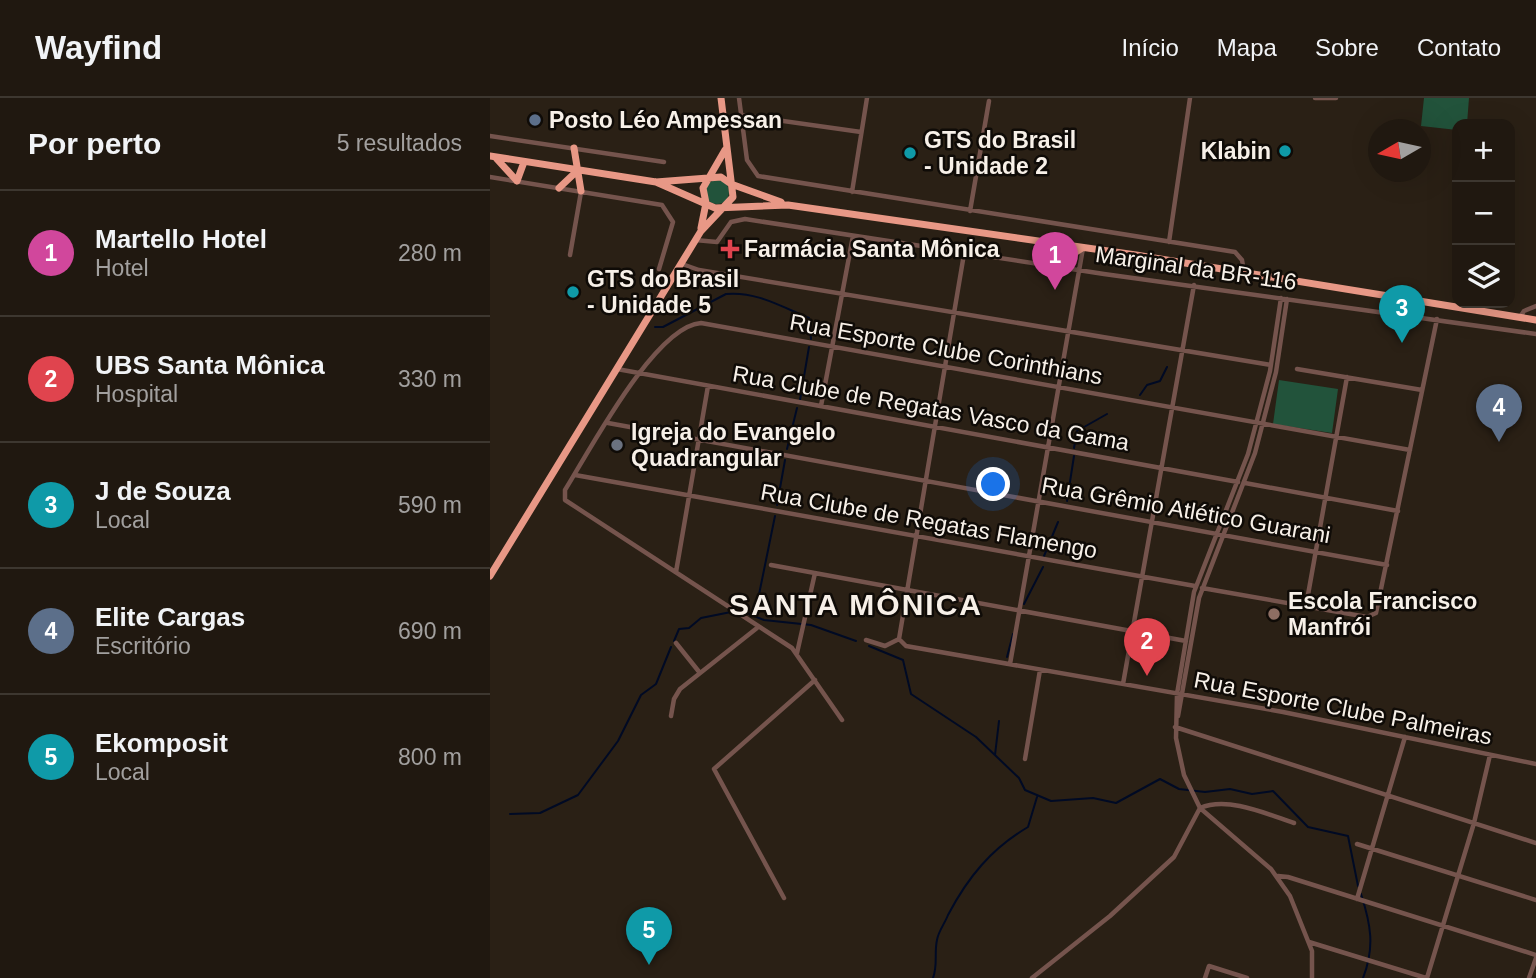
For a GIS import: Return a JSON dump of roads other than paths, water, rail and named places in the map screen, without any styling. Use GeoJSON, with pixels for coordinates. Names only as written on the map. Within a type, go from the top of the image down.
{"type":"FeatureCollection","features":[{"type":"Feature","properties":{"kind":"highway"},"geometry":{"type":"LineString","coordinates":[[490,576],[695,240],[733,197],[721,98]]}},
{"type":"Feature","properties":{"kind":"highway"},"geometry":{"type":"LineString","coordinates":[[701,231],[706,203],[703,188],[727,146]]}},
{"type":"Feature","properties":{"kind":"highway"},"geometry":{"type":"LineString","coordinates":[[574,148],[581,191]]}},
{"type":"Feature","properties":{"kind":"highway"},"geometry":{"type":"LineString","coordinates":[[492,157],[656,182],[721,177],[731,184],[788,205]]}},
{"type":"Feature","properties":{"kind":"highway"},"geometry":{"type":"LineString","coordinates":[[492,157],[517,181],[524,162]]}},
{"type":"Feature","properties":{"kind":"highway"},"geometry":{"type":"LineString","coordinates":[[559,167],[559,188]]}},
{"type":"Feature","properties":{"kind":"highway"},"geometry":{"type":"LineString","coordinates":[[559,188],[578,170]]}},
{"type":"Feature","properties":{"kind":"highway"},"geometry":{"type":"LineString","coordinates":[[656,182],[715,208],[788,205],[1083,247],[1536,320]]}},
{"type":"Feature","properties":{"kind":"highway"},"geometry":{"type":"LineString","coordinates":[[1056,265],[1060,255],[1058,244]]}},
{"type":"Feature","properties":{"kind":"highway"},"geometry":{"type":"LineString","coordinates":[[1056,265],[1083,247]]}},
{"type":"Feature","properties":{"kind":"street"},"geometry":{"type":"LineString","coordinates":[[739,98],[741,115],[861,132]]}},
{"type":"Feature","properties":{"kind":"street"},"geometry":{"type":"LineString","coordinates":[[852,192],[867,98]]}},
{"type":"Feature","properties":{"kind":"street"},"geometry":{"type":"LineString","coordinates":[[1169,242],[1190,98]]}},
{"type":"Feature","properties":{"kind":"street"},"geometry":{"type":"LineString","coordinates":[[1315,98],[1336,98]]}},
{"type":"Feature","properties":{"kind":"street"},"geometry":{"type":"LineString","coordinates":[[971,211],[989,101]]}},
{"type":"Feature","properties":{"kind":"street","name":"Marginal da BR-116"},"geometry":{"type":"LineString","coordinates":[[741,115],[746,155],[753,172],[765,179],[1235,253],[1242,260],[1244,272]]}},
{"type":"Feature","properties":{"kind":"street"},"geometry":{"type":"LineString","coordinates":[[490,136],[664,162]]}},
{"type":"Feature","properties":{"kind":"street"},"geometry":{"type":"LineString","coordinates":[[490,177],[654,202],[667,209],[673,222],[673,230],[659,269]]}},
{"type":"Feature","properties":{"kind":"street"},"geometry":{"type":"LineString","coordinates":[[570,255],[581,191]]}},
{"type":"Feature","properties":{"kind":"street","name":"Marginal da BR-116"},"geometry":{"type":"LineString","coordinates":[[695,240],[717,242],[731,222],[739,219],[1414,319],[1437,319],[1536,334]]}},
{"type":"Feature","properties":{"kind":"street"},"geometry":{"type":"LineString","coordinates":[[821,406],[853,236]]}},
{"type":"Feature","properties":{"kind":"street"},"geometry":{"type":"LineString","coordinates":[[1010,664],[1083,247]]}},
{"type":"Feature","properties":{"kind":"street"},"geometry":{"type":"LineString","coordinates":[[866,640],[885,646],[899,639],[964,253]]}},
{"type":"Feature","properties":{"kind":"street"},"geometry":{"type":"LineString","coordinates":[[681,263],[699,270],[1271,365]]}},
{"type":"Feature","properties":{"kind":"street"},"geometry":{"type":"LineString","coordinates":[[1123,684],[1194,285]]}},
{"type":"Feature","properties":{"kind":"street"},"geometry":{"type":"LineString","coordinates":[[1260,423],[1284,298]]}},
{"type":"Feature","properties":{"kind":"street"},"geometry":{"type":"LineString","coordinates":[[1284,298],[1276,372],[1225,535],[1202,588],[1175,727],[1177,750],[1189,787],[1200,808],[1277,876],[1290,896],[1314,959],[1312,978]]}},
{"type":"Feature","properties":{"kind":"street"},"geometry":{"type":"LineString","coordinates":[[1520,317],[1524,311],[1536,306]]}},
{"type":"Feature","properties":{"kind":"street"},"geometry":{"type":"LineString","coordinates":[[1202,588],[1373,616],[1387,565],[1437,319]]}},
{"type":"Feature","properties":{"kind":"street","name":"Rua Esporte Clube Corinthians"},"geometry":{"type":"LineString","coordinates":[[676,572],[571,506],[564,497],[575,475],[656,349],[693,323],[1410,450]]}},
{"type":"Feature","properties":{"kind":"street","name":"Rua Clube de Regatas Vasco da Gama"},"geometry":{"type":"LineString","coordinates":[[616,369],[1398,511]]}},
{"type":"Feature","properties":{"kind":"street"},"geometry":{"type":"LineString","coordinates":[[1297,369],[1422,390]]}},
{"type":"Feature","properties":{"kind":"street"},"geometry":{"type":"LineString","coordinates":[[1306,606],[1347,377]]}},
{"type":"Feature","properties":{"kind":"street"},"geometry":{"type":"LineString","coordinates":[[708,386],[676,572],[797,653],[842,720]]}},
{"type":"Feature","properties":{"kind":"street","name":"Rua Grêmio Atlético Guarani"},"geometry":{"type":"LineString","coordinates":[[608,423],[1387,565]]}},
{"type":"Feature","properties":{"kind":"street","name":"Rua Clube de Regatas Flamengo"},"geometry":{"type":"LineString","coordinates":[[575,475],[1195,586]]}},
{"type":"Feature","properties":{"kind":"street"},"geometry":{"type":"LineString","coordinates":[[1180,694],[1185,641],[1195,586],[1242,483]]}},
{"type":"Feature","properties":{"kind":"street"},"geometry":{"type":"LineString","coordinates":[[771,565],[1185,641]]}},
{"type":"Feature","properties":{"kind":"street"},"geometry":{"type":"LineString","coordinates":[[797,653],[815,573]]}},
{"type":"Feature","properties":{"kind":"street"},"geometry":{"type":"LineString","coordinates":[[671,716],[676,694],[757,628]]}},
{"type":"Feature","properties":{"kind":"street","name":"Rua Esporte Clube Palmeiras"},"geometry":{"type":"LineString","coordinates":[[899,639],[906,646],[1180,694],[1536,764]]}},
{"type":"Feature","properties":{"kind":"street"},"geometry":{"type":"LineString","coordinates":[[676,643],[700,673]]}},
{"type":"Feature","properties":{"kind":"street"},"geometry":{"type":"LineString","coordinates":[[1025,759],[1040,670]]}},
{"type":"Feature","properties":{"kind":"street"},"geometry":{"type":"LineString","coordinates":[[784,898],[714,769],[815,680]]}},
{"type":"Feature","properties":{"kind":"street"},"geometry":{"type":"LineString","coordinates":[[1175,727],[1536,843]]}},
{"type":"Feature","properties":{"kind":"street"},"geometry":{"type":"LineString","coordinates":[[1359,895],[1405,737]]}},
{"type":"Feature","properties":{"kind":"street"},"geometry":{"type":"LineString","coordinates":[[1309,942],[1426,978],[1474,823],[1490,755]]}},
{"type":"Feature","properties":{"kind":"street"},"geometry":{"type":"LineString","coordinates":[[1032,978],[1110,916],[1174,857],[1200,808],[1211,805],[1239,807],[1294,823]]}},
{"type":"Feature","properties":{"kind":"street"},"geometry":{"type":"LineString","coordinates":[[1357,844],[1536,900]]}},
{"type":"Feature","properties":{"kind":"street"},"geometry":{"type":"LineString","coordinates":[[1277,876],[1359,895],[1366,901],[1536,956],[1530,978]]}},
{"type":"Feature","properties":{"kind":"street"},"geometry":{"type":"LineString","coordinates":[[1205,978],[1209,966],[1247,978]]}},
{"type":"Feature","properties":{"kind":"waterway"},"geometry":{"type":"LineString","coordinates":[[655,327],[663,327],[726,294],[737,294],[769,301],[809,318],[811,339]]}},
{"type":"Feature","properties":{"kind":"waterway"},"geometry":{"type":"LineString","coordinates":[[800,400],[809,347]]}},
{"type":"Feature","properties":{"kind":"waterway"},"geometry":{"type":"LineString","coordinates":[[1140,395],[1147,385],[1160,381],[1167,367]]}},
{"type":"Feature","properties":{"kind":"waterway"},"geometry":{"type":"LineString","coordinates":[[787,449],[797,408]]}},
{"type":"Feature","properties":{"kind":"waterway"},"geometry":{"type":"LineString","coordinates":[[1074,448],[1077,431],[1107,414]]}},
{"type":"Feature","properties":{"kind":"waterway"},"geometry":{"type":"LineString","coordinates":[[1067,501],[1074,456]]}},
{"type":"Feature","properties":{"kind":"waterway"},"geometry":{"type":"LineString","coordinates":[[777,505],[785,460]]}},
{"type":"Feature","properties":{"kind":"waterway"},"geometry":{"type":"LineString","coordinates":[[755,614],[775,516]]}},
{"type":"Feature","properties":{"kind":"waterway"},"geometry":{"type":"LineString","coordinates":[[1044,556],[1058,522]]}},
{"type":"Feature","properties":{"kind":"waterway"},"geometry":{"type":"LineString","coordinates":[[1024,604],[1043,567]]}},
{"type":"Feature","properties":{"kind":"waterway"},"geometry":{"type":"LineString","coordinates":[[742,611],[764,620],[811,625],[856,641]]}},
{"type":"Feature","properties":{"kind":"waterway"},"geometry":{"type":"LineString","coordinates":[[674,641],[679,629],[689,628],[701,618],[731,612]]}},
{"type":"Feature","properties":{"kind":"waterway"},"geometry":{"type":"LineString","coordinates":[[1007,657],[1013,634]]}},
{"type":"Feature","properties":{"kind":"waterway"},"geometry":{"type":"LineString","coordinates":[[869,646],[903,660],[911,694],[976,737],[1019,778],[1025,790],[1051,801],[1093,798],[1116,803],[1160,779],[1179,789],[1205,792],[1230,789],[1252,794],[1273,791],[1308,827],[1348,836],[1358,886]]}},
{"type":"Feature","properties":{"kind":"waterway"},"geometry":{"type":"LineString","coordinates":[[510,814],[540,813],[578,795],[618,741],[641,695],[656,684],[671,647]]}},
{"type":"Feature","properties":{"kind":"waterway"},"geometry":{"type":"LineString","coordinates":[[995,755],[999,721]]}},
{"type":"Feature","properties":{"kind":"waterway"},"geometry":{"type":"LineString","coordinates":[[933,978],[938,937],[956,901],[972,876],[992,854],[1028,827],[1037,797]]}},
{"type":"Feature","properties":{"kind":"waterway"},"geometry":{"type":"LineString","coordinates":[[1361,894],[1370,936],[1369,956],[1363,978]]}},
{"type":"Feature","properties":{"kind":"place","name":"Posto Léo Ampessan"},"geometry":{"type":"Point","coordinates":[535,120]}},
{"type":"Feature","properties":{"kind":"place","name":"Klabin"},"geometry":{"type":"Point","coordinates":[1285,151]}},
{"type":"Feature","properties":{"kind":"place","name":"GTS do Brasil - Unidade 2"},"geometry":{"type":"Point","coordinates":[910,153]}},
{"type":"Feature","properties":{"kind":"place","name":"Farmácia Santa Mônica"},"geometry":{"type":"Point","coordinates":[730,249]}},
{"type":"Feature","properties":{"kind":"place","name":"Martello Hotel"},"geometry":{"type":"Point","coordinates":[1055,290]}},
{"type":"Feature","properties":{"kind":"place","name":"GTS do Brasil - Unidade 5"},"geometry":{"type":"Point","coordinates":[573,292]}},
{"type":"Feature","properties":{"kind":"place","name":"J de Souza"},"geometry":{"type":"Point","coordinates":[1402,343]}},
{"type":"Feature","properties":{"kind":"place","name":"Elite Cargas"},"geometry":{"type":"Point","coordinates":[1499,442]}},
{"type":"Feature","properties":{"kind":"place","name":"Igreja do Evangelo Quadrangular"},"geometry":{"type":"Point","coordinates":[617,445]}},
{"type":"Feature","properties":{"kind":"place","name":"Escola Francisco Manfrói"},"geometry":{"type":"Point","coordinates":[1274,614]}},
{"type":"Feature","properties":{"kind":"place","name":"UBS Santa Mônica"},"geometry":{"type":"Point","coordinates":[1147,676]}},
{"type":"Feature","properties":{"kind":"place","name":"Ekomposit"},"geometry":{"type":"Point","coordinates":[649,965]}},
{"type":"Feature","properties":{"kind":"district","name":"SANTA MÔNICA"},"geometry":{"type":"Point","coordinates":[856,604]}}]}
